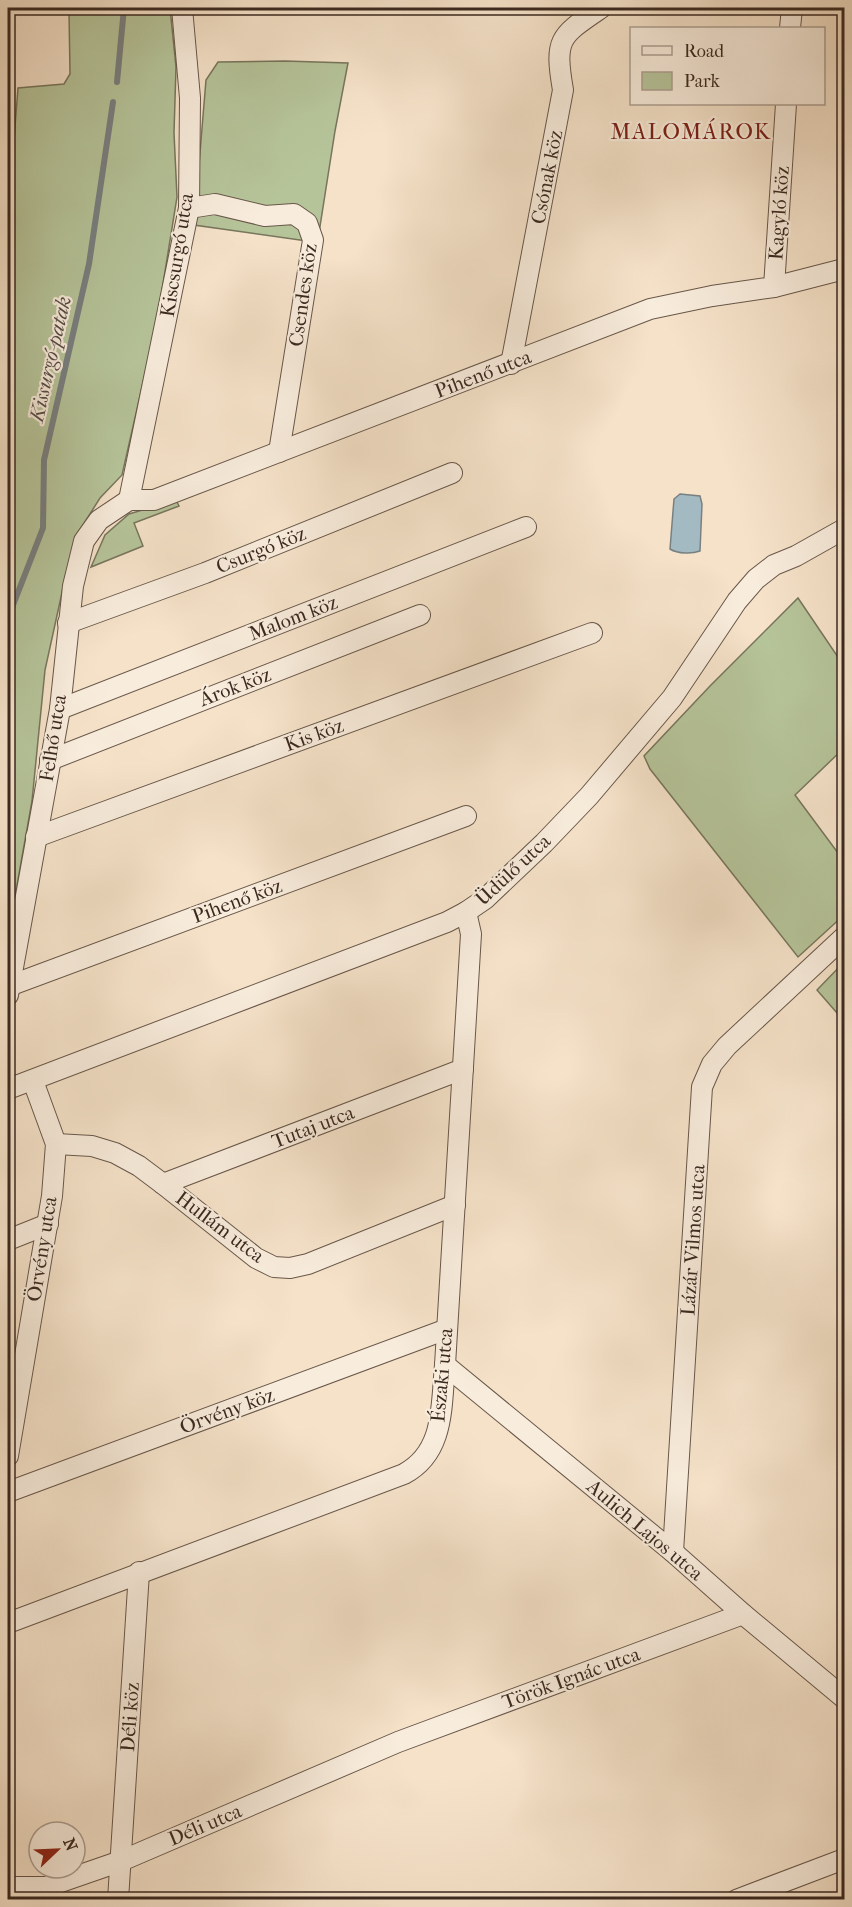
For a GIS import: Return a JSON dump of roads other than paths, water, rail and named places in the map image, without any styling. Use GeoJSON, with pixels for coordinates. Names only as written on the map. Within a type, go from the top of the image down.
{"type":"FeatureCollection","features":[{"type":"Feature","properties":{"kind":"street","name":"Kiscsurgó utca"},"geometry":{"type":"LineString","coordinates":[[129,500],[189,208],[190,98],[182,8]]}},
{"type":"Feature","properties":{"kind":"street","name":"Csónak köz"},"geometry":{"type":"LineString","coordinates":[[511,364],[563,90],[559,66],[561,42],[572,28],[601,8]]}},
{"type":"Feature","properties":{"kind":"street"},"geometry":{"type":"LineString","coordinates":[[790,27],[792,8]]}},
{"type":"Feature","properties":{"kind":"street","name":"Kagyló köz"},"geometry":{"type":"LineString","coordinates":[[774,287],[786,105]]}},
{"type":"Feature","properties":{"kind":"street","name":"Csendes köz"},"geometry":{"type":"LineString","coordinates":[[189,208],[215,204],[265,216],[294,214],[308,223],[313,240],[279,452]]}},
{"type":"Feature","properties":{"kind":"street","name":"Pihenő utca"},"geometry":{"type":"LineString","coordinates":[[129,500],[153,500],[650,309],[712,296],[774,287],[844,269]]}},
{"type":"Feature","properties":{"kind":"street","name":"Csurgó köz"},"geometry":{"type":"LineString","coordinates":[[68,623],[205,573],[452,473]]}},
{"type":"Feature","properties":{"kind":"street","name":"Felhő utca"},"geometry":{"type":"LineString","coordinates":[[8,990],[60,709],[73,586],[84,541],[99,520],[129,500]]}},
{"type":"Feature","properties":{"kind":"street","name":"Malom köz"},"geometry":{"type":"LineString","coordinates":[[60,709],[526,527]]}},
{"type":"Feature","properties":{"kind":"street","name":"Üdülő utca"},"geometry":{"type":"LineString","coordinates":[[8,1089],[447,922],[466,912],[484,899],[544,843],[589,796],[672,698],[737,601],[756,579],[774,565],[844,530]]}},
{"type":"Feature","properties":{"kind":"street","name":"Árok köz"},"geometry":{"type":"LineString","coordinates":[[50,759],[420,615]]}},
{"type":"Feature","properties":{"kind":"street","name":"Kis köz"},"geometry":{"type":"LineString","coordinates":[[36,837],[592,633]]}},
{"type":"Feature","properties":{"kind":"street","name":"Pihenő köz"},"geometry":{"type":"LineString","coordinates":[[8,990],[466,816]]}},
{"type":"Feature","properties":{"kind":"street","name":"Északi utca"},"geometry":{"type":"LineString","coordinates":[[8,1623],[393,1478],[416,1467],[426,1456],[436,1438],[445,1365],[471,934],[466,912]]}},
{"type":"Feature","properties":{"kind":"street","name":"Lázár Vilmos utca"},"geometry":{"type":"LineString","coordinates":[[673,1552],[702,1086],[712,1064],[727,1046],[844,937]]}},
{"type":"Feature","properties":{"kind":"street","name":"Tutaj utca"},"geometry":{"type":"LineString","coordinates":[[163,1184],[463,1070]]}},
{"type":"Feature","properties":{"kind":"street","name":"Örvény utca"},"geometry":{"type":"LineString","coordinates":[[8,1456],[48,1224],[56,1144],[33,1081]]}},
{"type":"Feature","properties":{"kind":"street","name":"Hullám utca"},"geometry":{"type":"LineString","coordinates":[[56,1144],[92,1146],[115,1153],[139,1166],[256,1258],[274,1268],[291,1268],[308,1264],[455,1204]]}},
{"type":"Feature","properties":{"kind":"street"},"geometry":{"type":"LineString","coordinates":[[8,1240],[48,1224]]}},
{"type":"Feature","properties":{"kind":"street","name":"Örvény köz"},"geometry":{"type":"LineString","coordinates":[[8,1492],[447,1329]]}},
{"type":"Feature","properties":{"kind":"street","name":"Aulich Lajos utca"},"geometry":{"type":"LineString","coordinates":[[445,1365],[673,1552],[844,1698]]}},
{"type":"Feature","properties":{"kind":"street","name":"Déli köz"},"geometry":{"type":"LineString","coordinates":[[118,1899],[139,1572]]}},
{"type":"Feature","properties":{"kind":"street","name":"Török Ignác utca"},"geometry":{"type":"LineString","coordinates":[[398,1742],[743,1614]]}},
{"type":"Feature","properties":{"kind":"street","name":"Déli utca"},"geometry":{"type":"LineString","coordinates":[[8,1887],[46,1887],[121,1861],[398,1742]]}},
{"type":"Feature","properties":{"kind":"street"},"geometry":{"type":"LineString","coordinates":[[736,1899],[844,1859]]}},
{"type":"Feature","properties":{"kind":"water"},"geometry":{"type":"Polygon","coordinates":[[[680,494],[700,496],[702,504],[700,551],[693,553],[670,549],[674,499],[680,494]]]}},
{"type":"Feature","properties":{"kind":"waterway"},"geometry":{"type":"LineString","coordinates":[[117,82],[124,8]]}},
{"type":"Feature","properties":{"kind":"waterway","name":"Kissurgó-patak"},"geometry":{"type":"LineString","coordinates":[[8,618],[43,528],[44,460],[89,264],[113,102]]}},
{"type":"Feature","properties":{"kind":"district","name":"MALOMÁROK"},"geometry":{"type":"Point","coordinates":[691,132]}}]}
